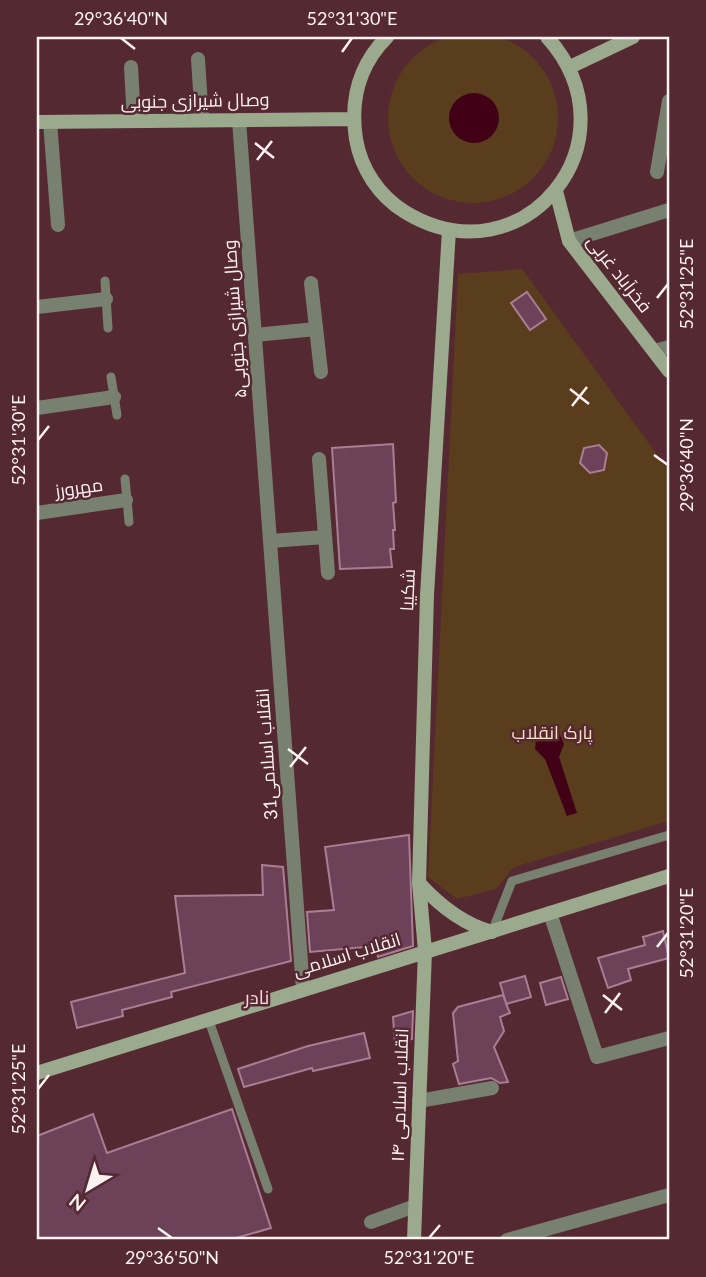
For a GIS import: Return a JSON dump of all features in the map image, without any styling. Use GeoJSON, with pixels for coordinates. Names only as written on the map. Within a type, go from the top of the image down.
{"type":"FeatureCollection","features":[{"type":"Feature","properties":{"kind":"main road"},"geometry":{"type":"LineString","coordinates":[[387,37],[373,54],[363,73],[354,101],[353,119],[358,152],[369,176],[385,197],[421,222],[449,230],[479,232],[508,225],[534,211],[556,191],[571,166],[580,138],[582,109],[570,67],[562,53],[547,37]]}},
{"type":"Feature","properties":{"kind":"main road"},"geometry":{"type":"LineString","coordinates":[[570,67],[633,37]]}},
{"type":"Feature","properties":{"kind":"main road","name":"وصال شیرازی جنوبی"},"geometry":{"type":"LineString","coordinates":[[43,122],[353,119]]}},
{"type":"Feature","properties":{"kind":"main road","name":"فخرآباد غربی"},"geometry":{"type":"LineString","coordinates":[[556,191],[569,241],[669,371]]}},
{"type":"Feature","properties":{"kind":"main road","name":"شکیبا"},"geometry":{"type":"LineString","coordinates":[[425,951],[419,883],[427,595],[449,230]]}},
{"type":"Feature","properties":{"kind":"main road","name":"انقلاب اسلامی"},"geometry":{"type":"LineString","coordinates":[[37,1073],[669,876]]}},
{"type":"Feature","properties":{"kind":"main road"},"geometry":{"type":"LineString","coordinates":[[419,883],[454,914],[480,929],[492,932]]}},
{"type":"Feature","properties":{"kind":"main road","name":"۱۴ انقلاب اسلامی"},"geometry":{"type":"LineString","coordinates":[[414,1240],[425,951]]}},
{"type":"Feature","properties":{"kind":"street"},"geometry":{"type":"LineString","coordinates":[[198,59],[202,120]]}},
{"type":"Feature","properties":{"kind":"street"},"geometry":{"type":"LineString","coordinates":[[131,67],[134,121]]}},
{"type":"Feature","properties":{"kind":"street"},"geometry":{"type":"LineString","coordinates":[[657,172],[669,101]]}},
{"type":"Feature","properties":{"kind":"street","name":"۵وصال شیرازی جنوبی"},"geometry":{"type":"LineString","coordinates":[[239,120],[269,516]]}},
{"type":"Feature","properties":{"kind":"street"},"geometry":{"type":"LineString","coordinates":[[43,122],[58,225]]}},
{"type":"Feature","properties":{"kind":"street"},"geometry":{"type":"LineString","coordinates":[[569,241],[669,210]]}},
{"type":"Feature","properties":{"kind":"street"},"geometry":{"type":"LineString","coordinates":[[311,283],[321,372]]}},
{"type":"Feature","properties":{"kind":"street"},"geometry":{"type":"LineString","coordinates":[[37,307],[106,299]]}},
{"type":"Feature","properties":{"kind":"street"},"geometry":{"type":"LineString","coordinates":[[255,335],[316,329]]}},
{"type":"Feature","properties":{"kind":"street"},"geometry":{"type":"LineString","coordinates":[[654,351],[669,347]]}},
{"type":"Feature","properties":{"kind":"street"},"geometry":{"type":"LineString","coordinates":[[37,408],[114,397]]}},
{"type":"Feature","properties":{"kind":"street"},"geometry":{"type":"LineString","coordinates":[[319,459],[328,573]]}},
{"type":"Feature","properties":{"kind":"street","name":"مهرورز"},"geometry":{"type":"LineString","coordinates":[[37,513],[126,500]]}},
{"type":"Feature","properties":{"kind":"street","name":"31انقلاب اسلامی"},"geometry":{"type":"LineString","coordinates":[[269,516],[303,989]]}},
{"type":"Feature","properties":{"kind":"street"},"geometry":{"type":"LineString","coordinates":[[270,541],[325,537]]}},
{"type":"Feature","properties":{"kind":"street"},"geometry":{"type":"LineString","coordinates":[[550,913],[597,1057],[669,1038]]}},
{"type":"Feature","properties":{"kind":"street"},"geometry":{"type":"LineString","coordinates":[[419,1101],[492,1088]]}},
{"type":"Feature","properties":{"kind":"street"},"geometry":{"type":"LineString","coordinates":[[507,1240],[669,1195]]}},
{"type":"Feature","properties":{"kind":"street"},"geometry":{"type":"LineString","coordinates":[[371,1222],[415,1206]]}},
{"type":"Feature","properties":{"kind":"lane"},"geometry":{"type":"LineString","coordinates":[[105,281],[108,328]]}},
{"type":"Feature","properties":{"kind":"lane"},"geometry":{"type":"LineString","coordinates":[[111,377],[117,415]]}},
{"type":"Feature","properties":{"kind":"lane"},"geometry":{"type":"LineString","coordinates":[[125,479],[129,522]]}},
{"type":"Feature","properties":{"kind":"lane"},"geometry":{"type":"LineString","coordinates":[[492,932],[512,881],[669,835]]}},
{"type":"Feature","properties":{"kind":"lane"},"geometry":{"type":"LineString","coordinates":[[208,1018],[268,1189]]}},
{"type":"Feature","properties":{"kind":"green space"},"geometry":{"type":"Polygon","coordinates":[[[473,33],[506,39],[533,58],[552,85],[558,118],[552,151],[533,178],[506,197],[473,203],[440,197],[413,178],[394,151],[388,118],[394,85],[413,58],[440,39],[473,33]]]}},
{"type":"Feature","properties":{"kind":"green space","name":"پارک انقلاب"},"geometry":{"type":"Polygon","coordinates":[[[522,269],[669,471],[669,821],[514,867],[496,889],[457,899],[428,877],[458,274],[522,269]]]}},
{"type":"Feature","properties":{"kind":"shaded area"},"geometry":{"type":"Polygon","coordinates":[[[474,93],[491,101],[499,118],[491,135],[474,143],[457,135],[449,118],[457,101],[474,93]]]}},
{"type":"Feature","properties":{"kind":"shaded area"},"geometry":{"type":"Polygon","coordinates":[[[547,731],[560,735],[564,744],[559,757],[577,813],[567,816],[545,759],[535,749],[536,739],[547,731]]]}},
{"type":"Feature","properties":{"kind":"building"},"geometry":{"type":"Polygon","coordinates":[[[527,292],[546,319],[530,330],[511,303],[527,292]]]}},
{"type":"Feature","properties":{"kind":"building"},"geometry":{"type":"Polygon","coordinates":[[[393,444],[396,502],[393,503],[394,549],[390,549],[392,567],[340,569],[332,448],[393,444]]]}},
{"type":"Feature","properties":{"kind":"building"},"geometry":{"type":"Polygon","coordinates":[[[599,445],[607,453],[604,470],[590,473],[580,463],[584,448],[599,445]]]}},
{"type":"Feature","properties":{"kind":"building"},"geometry":{"type":"Polygon","coordinates":[[[409,835],[413,946],[378,957],[376,946],[310,952],[307,912],[334,910],[325,847],[409,835]]]}},
{"type":"Feature","properties":{"kind":"building"},"geometry":{"type":"Polygon","coordinates":[[[262,865],[283,867],[291,961],[171,992],[172,997],[122,1010],[123,1016],[77,1028],[71,1002],[185,973],[175,896],[263,895],[262,865]]]}},
{"type":"Feature","properties":{"kind":"building"},"geometry":{"type":"Polygon","coordinates":[[[663,931],[669,958],[628,969],[631,980],[608,988],[598,958],[645,945],[643,937],[663,931]]]}},
{"type":"Feature","properties":{"kind":"building"},"geometry":{"type":"Polygon","coordinates":[[[525,976],[531,997],[506,1004],[510,1013],[500,1017],[504,1031],[494,1047],[508,1082],[500,1083],[491,1078],[459,1084],[453,1064],[458,1061],[453,1013],[458,1007],[503,995],[506,1003],[500,983],[525,976]]]}},
{"type":"Feature","properties":{"kind":"building"},"geometry":{"type":"Polygon","coordinates":[[[561,977],[568,999],[546,1005],[540,983],[561,977]]]}},
{"type":"Feature","properties":{"kind":"building"},"geometry":{"type":"Polygon","coordinates":[[[413,1011],[412,1039],[395,1044],[393,1017],[413,1011]]]}},
{"type":"Feature","properties":{"kind":"building"},"geometry":{"type":"Polygon","coordinates":[[[364,1033],[370,1058],[313,1071],[312,1068],[244,1087],[238,1069],[308,1046],[364,1033]]]}},
{"type":"Feature","properties":{"kind":"building"},"geometry":{"type":"Polygon","coordinates":[[[232,1109],[271,1228],[229,1240],[37,1240],[37,1136],[93,1114],[107,1153],[232,1109]]]}},
{"type":"Feature","properties":{"kind":"district","name":"نادر"},"geometry":{"type":"Point","coordinates":[257,997]}}]}
